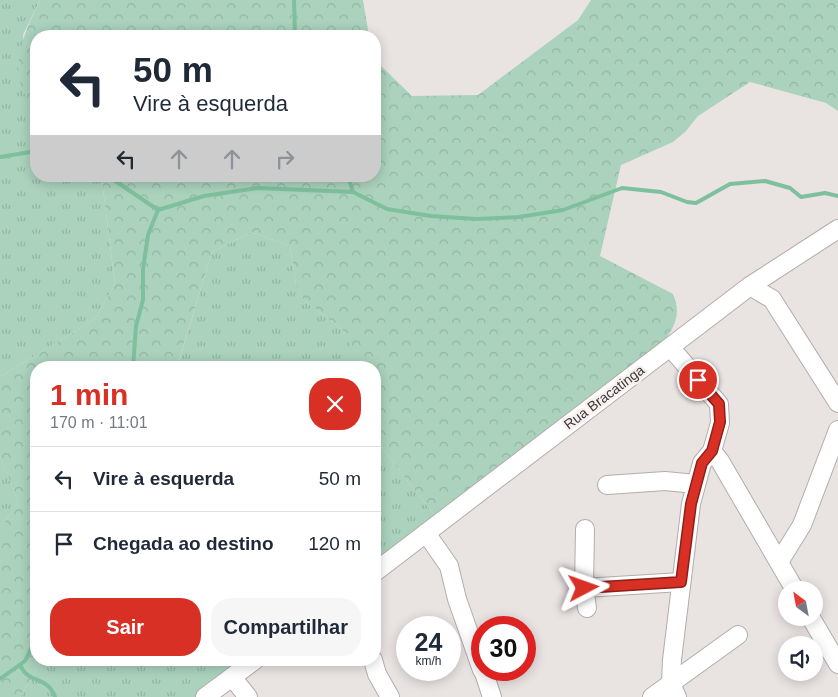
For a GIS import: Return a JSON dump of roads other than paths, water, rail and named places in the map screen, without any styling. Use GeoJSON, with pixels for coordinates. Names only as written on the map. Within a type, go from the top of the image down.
{"type":"FeatureCollection","features":[{"type":"Feature","properties":{"kind":"street","name":"Rua Bracatinga"},"geometry":{"type":"LineString","coordinates":[[381,567],[750,286],[838,228]]}},
{"type":"Feature","properties":{"kind":"street"},"geometry":{"type":"LineString","coordinates":[[750,286],[772,299],[838,403]]}},
{"type":"Feature","properties":{"kind":"street"},"geometry":{"type":"LineString","coordinates":[[670,347],[719,404],[720,422],[712,451],[702,463],[691,504],[674,631],[674,690]]}},
{"type":"Feature","properties":{"kind":"street"},"geometry":{"type":"LineString","coordinates":[[779,562],[802,525],[838,430]]}},
{"type":"Feature","properties":{"kind":"street"},"geometry":{"type":"LineString","coordinates":[[712,451],[720,461],[790,581]]}},
{"type":"Feature","properties":{"kind":"street"},"geometry":{"type":"LineString","coordinates":[[607,485],[665,481],[696,484]]}},
{"type":"Feature","properties":{"kind":"street"},"geometry":{"type":"LineString","coordinates":[[585,529],[584,588],[587,608]]}},
{"type":"Feature","properties":{"kind":"street"},"geometry":{"type":"LineString","coordinates":[[426,533],[449,566],[457,599],[471,637]]}},
{"type":"Feature","properties":{"kind":"street"},"geometry":{"type":"LineString","coordinates":[[584,588],[681,582]]}},
{"type":"Feature","properties":{"kind":"street"},"geometry":{"type":"LineString","coordinates":[[816,626],[835,653]]}},
{"type":"Feature","properties":{"kind":"street"},"geometry":{"type":"LineString","coordinates":[[652,697],[674,690],[738,635]]}},
{"type":"Feature","properties":{"kind":"street"},"geometry":{"type":"LineString","coordinates":[[205,697],[248,666]]}},
{"type":"Feature","properties":{"kind":"street"},"geometry":{"type":"LineString","coordinates":[[375,666],[390,697]]}},
{"type":"Feature","properties":{"kind":"street"},"geometry":{"type":"LineString","coordinates":[[232,677],[248,697]]}},
{"type":"Feature","properties":{"kind":"street"},"geometry":{"type":"LineString","coordinates":[[487,681],[492,697]]}},
{"type":"Feature","properties":{"kind":"waterway"},"geometry":{"type":"LineString","coordinates":[[294,0],[295,30]]}},
{"type":"Feature","properties":{"kind":"waterway"},"geometry":{"type":"LineString","coordinates":[[0,157],[30,152]]}},
{"type":"Feature","properties":{"kind":"waterway"},"geometry":{"type":"LineString","coordinates":[[117,182],[158,210],[204,196],[257,188],[353,192],[387,209],[431,216],[476,219],[519,217],[563,210],[622,188],[661,192],[687,202],[696,203],[730,184],[765,181],[790,188],[801,197],[825,193],[838,196]]}},
{"type":"Feature","properties":{"kind":"waterway"},"geometry":{"type":"LineString","coordinates":[[350,182],[353,192]]}},
{"type":"Feature","properties":{"kind":"waterway"},"geometry":{"type":"LineString","coordinates":[[134,361],[136,326],[143,300],[143,269],[148,235],[158,210]]}},
{"type":"Feature","properties":{"kind":"waterway"},"geometry":{"type":"LineString","coordinates":[[0,679],[25,661],[30,651]]}},
{"type":"Feature","properties":{"kind":"waterway"},"geometry":{"type":"LineString","coordinates":[[20,665],[28,675],[43,682],[52,690],[55,697]]}}]}
